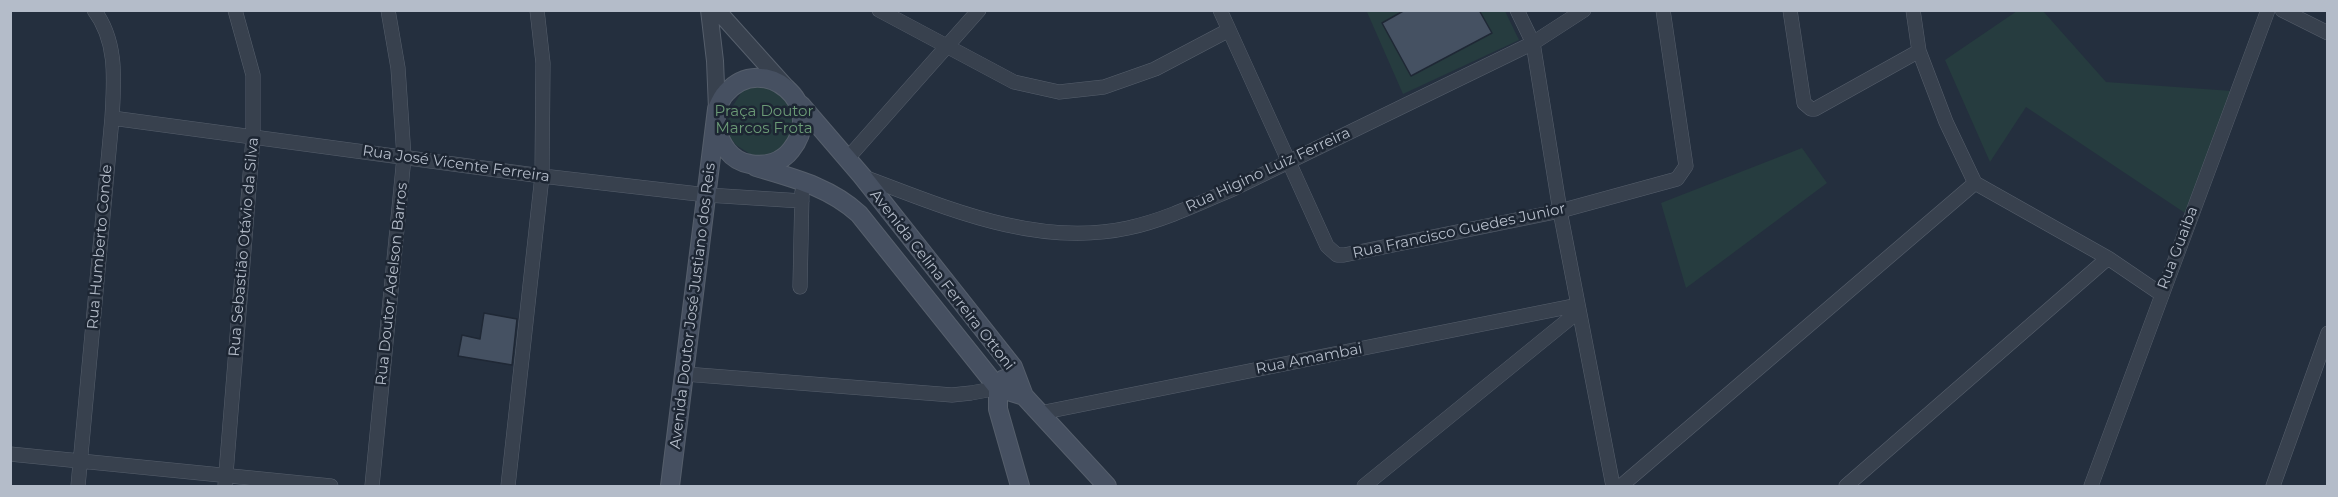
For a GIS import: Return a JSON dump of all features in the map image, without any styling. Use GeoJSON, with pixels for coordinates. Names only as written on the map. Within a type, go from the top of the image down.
{"type":"FeatureCollection","features":[{"type":"Feature","properties":{"kind":"main road"},"geometry":{"type":"LineString","coordinates":[[748,164],[769,165],[787,156],[799,140],[803,120],[793,95],[772,80],[755,78],[747,80],[738,83],[725,94],[716,118],[721,143],[732,157],[748,164],[829,191],[845,201],[859,214],[998,388],[1023,396]]}},
{"type":"Feature","properties":{"kind":"main road","name":"Avenida Celina Ferreira Ottoni"},"geometry":{"type":"LineString","coordinates":[[793,95],[862,176],[1013,367],[1023,396],[1107,486]]}},
{"type":"Feature","properties":{"kind":"main road","name":"Avenida Doutor José Justiano dos Reis"},"geometry":{"type":"LineString","coordinates":[[670,486],[716,118]]}},
{"type":"Feature","properties":{"kind":"main road"},"geometry":{"type":"LineString","coordinates":[[1013,367],[998,388],[998,409],[1020,486]]}},
{"type":"Feature","properties":{"kind":"street","name":"Rua Humberto Conde"},"geometry":{"type":"LineString","coordinates":[[78,486],[112,118],[114,68],[111,46],[94,10]]}},
{"type":"Feature","properties":{"kind":"street","name":"Rua Sebastião Otávio da Silva"},"geometry":{"type":"LineString","coordinates":[[225,481],[253,138],[253,75],[235,10]]}},
{"type":"Feature","properties":{"kind":"street","name":"Rua Doutor Adelson Barros"},"geometry":{"type":"LineString","coordinates":[[372,486],[404,157],[398,68],[388,10]]}},
{"type":"Feature","properties":{"kind":"street"},"geometry":{"type":"LineString","coordinates":[[508,486],[542,176],[543,63],[537,10]]}},
{"type":"Feature","properties":{"kind":"street","name":"Avenida Doutor José Justiano dos Reis"},"geometry":{"type":"LineString","coordinates":[[709,10],[715,61],[716,118]]}},
{"type":"Feature","properties":{"kind":"street","name":"Avenida Celina Ferreira Ottoni"},"geometry":{"type":"LineString","coordinates":[[717,10],[793,95]]}},
{"type":"Feature","properties":{"kind":"street"},"geometry":{"type":"LineString","coordinates":[[879,10],[1014,82],[1059,92],[1104,87],[1145,72],[1229,30]]}},
{"type":"Feature","properties":{"kind":"street"},"geometry":{"type":"LineString","coordinates":[[847,159],[948,48],[979,10]]}},
{"type":"Feature","properties":{"kind":"street","name":"Rua Francisco Guedes Junior"},"geometry":{"type":"LineString","coordinates":[[1220,10],[1327,246],[1336,255],[1560,212],[1677,178],[1686,166],[1663,10]]}},
{"type":"Feature","properties":{"kind":"street"},"geometry":{"type":"LineString","coordinates":[[1517,10],[1533,43],[1560,212],[1613,486]]}},
{"type":"Feature","properties":{"kind":"street","name":"Rua Higino Luiz Ferreira"},"geometry":{"type":"LineString","coordinates":[[862,176],[957,212],[1029,231],[1085,234],[1128,228],[1184,210],[1289,160],[1533,43],[1584,10]]}},
{"type":"Feature","properties":{"kind":"street"},"geometry":{"type":"LineString","coordinates":[[1790,10],[1804,103],[1810,109],[1815,109],[1919,51]]}},
{"type":"Feature","properties":{"kind":"street"},"geometry":{"type":"LineString","coordinates":[[1913,10],[1919,51],[1946,122],[1975,183],[2108,258],[2161,294]]}},
{"type":"Feature","properties":{"kind":"street","name":"Rua Guaiba"},"geometry":{"type":"LineString","coordinates":[[2091,486],[2268,10]]}},
{"type":"Feature","properties":{"kind":"street"},"geometry":{"type":"LineString","coordinates":[[2282,10],[2328,33]]}},
{"type":"Feature","properties":{"kind":"street","name":"Rua José Vicente Ferreira"},"geometry":{"type":"LineString","coordinates":[[112,118],[542,176],[707,195],[802,201]]}},
{"type":"Feature","properties":{"kind":"street"},"geometry":{"type":"LineString","coordinates":[[800,286],[802,181]]}},
{"type":"Feature","properties":{"kind":"street"},"geometry":{"type":"LineString","coordinates":[[1621,486],[1975,183]]}},
{"type":"Feature","properties":{"kind":"street"},"geometry":{"type":"LineString","coordinates":[[1846,486],[2108,258]]}},
{"type":"Feature","properties":{"kind":"street"},"geometry":{"type":"LineString","coordinates":[[1364,486],[1579,308]]}},
{"type":"Feature","properties":{"kind":"street","name":"Rua Amambai"},"geometry":{"type":"LineString","coordinates":[[1040,413],[1579,308]]}},
{"type":"Feature","properties":{"kind":"street"},"geometry":{"type":"LineString","coordinates":[[2273,486],[2328,333]]}},
{"type":"Feature","properties":{"kind":"street"},"geometry":{"type":"LineString","coordinates":[[685,374],[952,395],[998,388]]}},
{"type":"Feature","properties":{"kind":"street"},"geometry":{"type":"LineString","coordinates":[[10,454],[81,460],[225,481],[331,486]]}},
{"type":"Feature","properties":{"kind":"green space"},"geometry":{"type":"Polygon","coordinates":[[[1370,10],[1505,11],[1519,40],[1403,94],[1367,12],[1370,10]]]}},
{"type":"Feature","properties":{"kind":"green space"},"geometry":{"type":"Polygon","coordinates":[[[2017,11],[2043,11],[2106,82],[2232,91],[2185,213],[2026,107],[1990,162],[1945,60],[2017,11]]]}},
{"type":"Feature","properties":{"kind":"green space","name":"Praça Doutor Marcos Frota"},"geometry":{"type":"Polygon","coordinates":[[[757,85],[769,85],[793,99],[795,137],[772,156],[753,156],[736,145],[729,136],[727,115],[743,90],[757,85]]]}},
{"type":"Feature","properties":{"kind":"green space"},"geometry":{"type":"Polygon","coordinates":[[[1802,148],[1827,183],[1686,288],[1661,203],[1802,148]]]}},
{"type":"Feature","properties":{"kind":"building"},"geometry":{"type":"Polygon","coordinates":[[[1405,10],[1479,10],[1492,33],[1411,76],[1382,23],[1405,10]]]}},
{"type":"Feature","properties":{"kind":"building"},"geometry":{"type":"Polygon","coordinates":[[[484,313],[517,319],[512,365],[458,356],[462,335],[480,339],[484,313]]]}}]}
